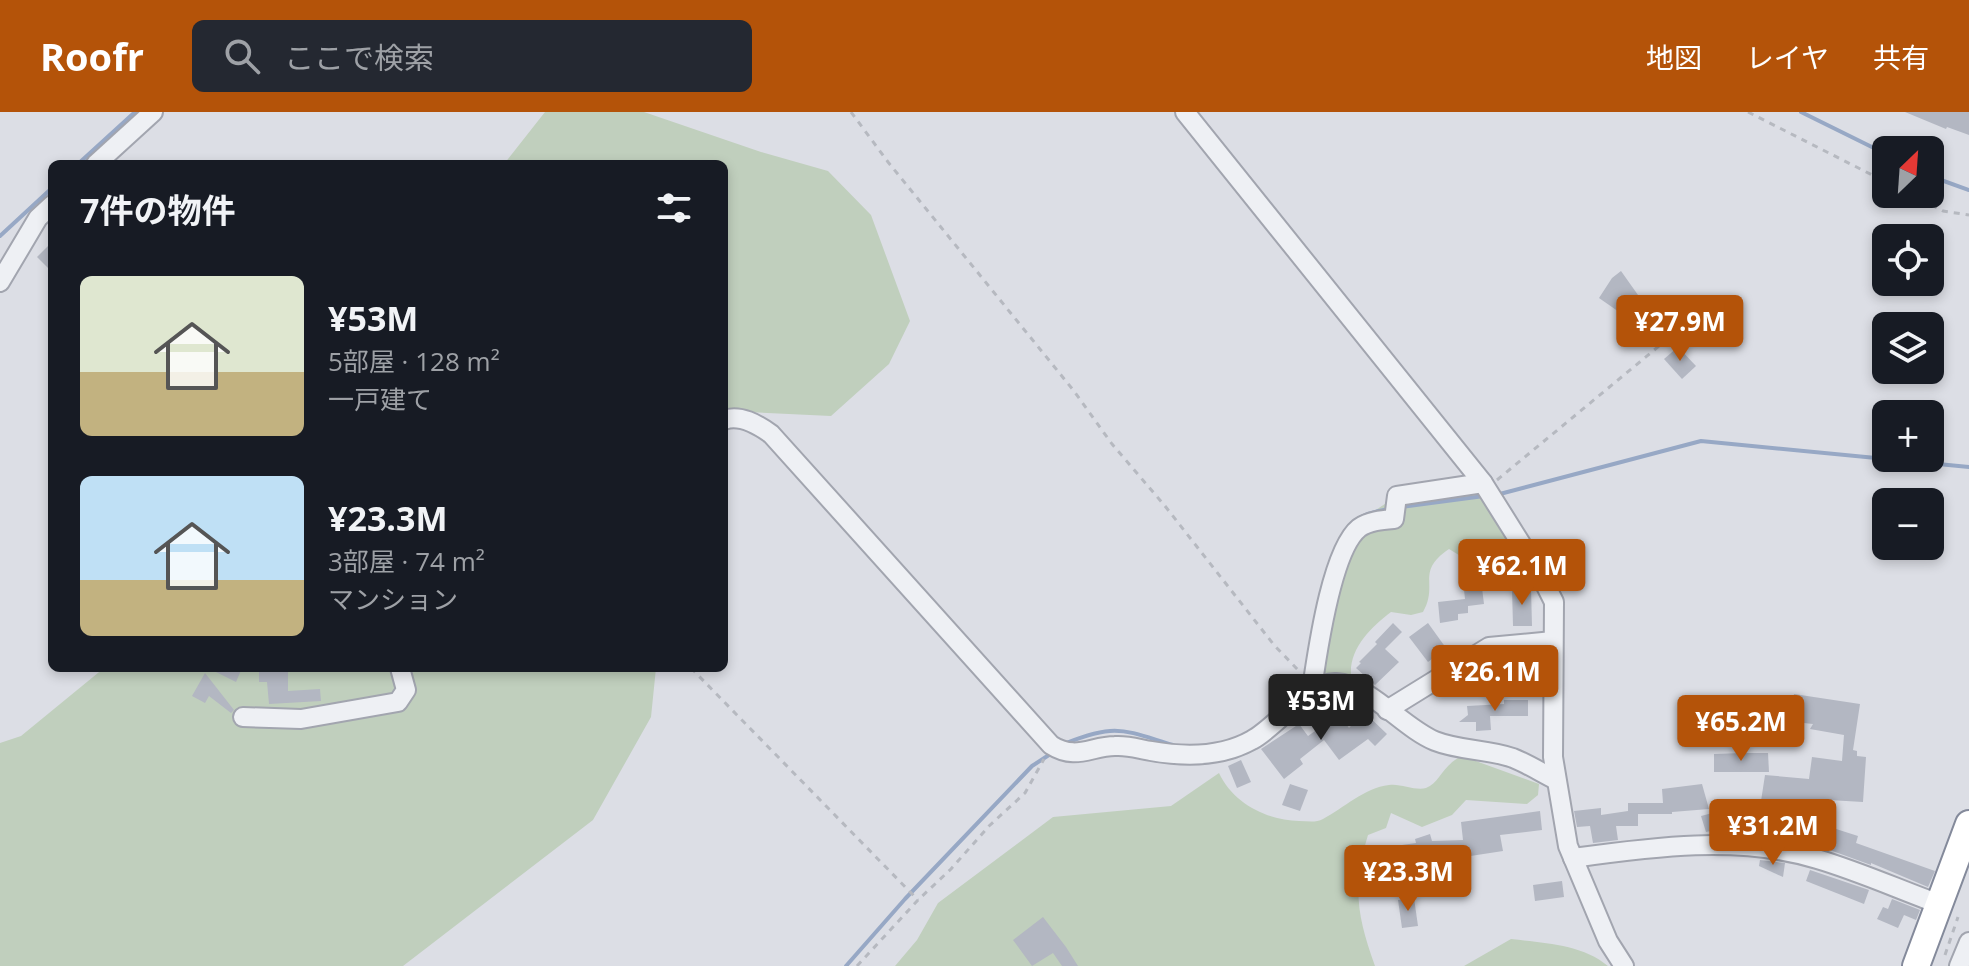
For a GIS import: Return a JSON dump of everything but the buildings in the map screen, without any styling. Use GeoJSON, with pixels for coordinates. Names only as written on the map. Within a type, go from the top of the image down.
{"type":"FeatureCollection","features":[{"type":"Feature","properties":{"kind":"highway"},"geometry":{"type":"LineString","coordinates":[[1925,963],[1949,907],[1969,824]]}},
{"type":"Feature","properties":{"kind":"street"},"geometry":{"type":"LineString","coordinates":[[100,160],[153,112]]}},
{"type":"Feature","properties":{"kind":"street"},"geometry":{"type":"LineString","coordinates":[[1185,112],[1484,487],[1540,574],[1554,602],[1553,757],[1556,780],[1573,858],[1608,941],[1624,966]]}},
{"type":"Feature","properties":{"kind":"street"},"geometry":{"type":"LineString","coordinates":[[0,282],[38,218],[48,209]]}},
{"type":"Feature","properties":{"kind":"street"},"geometry":{"type":"LineString","coordinates":[[728,418],[733,416],[747,420],[771,434],[1051,745],[1070,753],[1110,746],[1187,756],[1229,750],[1253,740],[1318,686],[1336,683],[1368,696],[1436,741],[1511,758],[1556,780]]}},
{"type":"Feature","properties":{"kind":"street"},"geometry":{"type":"LineString","coordinates":[[1318,686],[1314,675],[1331,593],[1342,552],[1357,529],[1372,522],[1394,519],[1397,496],[1484,487]]}},
{"type":"Feature","properties":{"kind":"street"},"geometry":{"type":"LineString","coordinates":[[1387,710],[1489,647],[1553,641]]}},
{"type":"Feature","properties":{"kind":"street"},"geometry":{"type":"LineString","coordinates":[[243,717],[301,719],[398,702],[406,690],[401,672]]}},
{"type":"Feature","properties":{"kind":"street"},"geometry":{"type":"LineString","coordinates":[[1573,858],[1680,847],[1771,849],[1816,858],[1949,907]]}},
{"type":"Feature","properties":{"kind":"street"},"geometry":{"type":"LineString","coordinates":[[1959,966],[1969,942]]}},
{"type":"Feature","properties":{"kind":"path"},"geometry":{"type":"LineString","coordinates":[[851,112],[1074,391],[1112,444],[1295,670]]}},
{"type":"Feature","properties":{"kind":"path"},"geometry":{"type":"LineString","coordinates":[[1748,112],[1872,175]]}},
{"type":"Feature","properties":{"kind":"path"},"geometry":{"type":"LineString","coordinates":[[1937,208],[1969,215]]}},
{"type":"Feature","properties":{"kind":"path"},"geometry":{"type":"LineString","coordinates":[[1484,487],[1676,332]]}},
{"type":"Feature","properties":{"kind":"path"},"geometry":{"type":"LineString","coordinates":[[695,672],[918,900]]}},
{"type":"Feature","properties":{"kind":"path"},"geometry":{"type":"LineString","coordinates":[[857,966],[1025,793],[1051,745]]}},
{"type":"Feature","properties":{"kind":"path"},"geometry":{"type":"LineString","coordinates":[[1925,963],[1949,907]]}},
{"type":"Feature","properties":{"kind":"green space"},"geometry":{"type":"Polygon","coordinates":[[[545,112],[644,112],[828,171],[871,215],[910,321],[889,364],[831,416],[748,412],[728,426],[728,160],[507,160],[545,112]]]}},
{"type":"Feature","properties":{"kind":"green space"},"geometry":{"type":"Polygon","coordinates":[[[1476,490],[1514,543],[1533,578],[1502,583],[1486,562],[1472,563],[1449,549],[1439,557],[1430,572],[1429,594],[1423,612],[1411,615],[1391,612],[1369,632],[1358,648],[1351,665],[1351,675],[1321,679],[1344,557],[1362,519],[1391,500],[1476,490]]]}},
{"type":"Feature","properties":{"kind":"green space"},"geometry":{"type":"Polygon","coordinates":[[[99,672],[656,672],[651,717],[593,820],[403,966],[0,966],[0,743],[21,736],[99,672]]]}},
{"type":"Feature","properties":{"kind":"green space"},"geometry":{"type":"Polygon","coordinates":[[[1462,756],[1539,784],[1538,795],[1527,804],[1466,800],[1452,815],[1422,827],[1391,813],[1386,828],[1368,835],[1358,886],[1364,932],[1375,966],[895,966],[917,940],[938,903],[1053,817],[1171,806],[1219,773],[1233,793],[1252,808],[1287,820],[1317,821],[1380,787],[1393,785],[1417,789],[1431,786],[1450,764],[1462,756]]]}},
{"type":"Feature","properties":{"kind":"green space"},"geometry":{"type":"Polygon","coordinates":[[[1511,939],[1575,949],[1608,966],[1464,966],[1511,939]]]}},
{"type":"Feature","properties":{"kind":"waterway"},"geometry":{"type":"LineString","coordinates":[[82,160],[135,112]]}},
{"type":"Feature","properties":{"kind":"waterway"},"geometry":{"type":"LineString","coordinates":[[1801,112],[1872,147]]}},
{"type":"Feature","properties":{"kind":"waterway"},"geometry":{"type":"LineString","coordinates":[[1944,181],[1969,190]]}},
{"type":"Feature","properties":{"kind":"waterway"},"geometry":{"type":"LineString","coordinates":[[0,236],[48,192]]}},
{"type":"Feature","properties":{"kind":"waterway"},"geometry":{"type":"LineString","coordinates":[[1496,495],[1701,441],[1969,467]]}},
{"type":"Feature","properties":{"kind":"waterway"},"geometry":{"type":"LineString","coordinates":[[1401,507],[1484,496]]}},
{"type":"Feature","properties":{"kind":"waterway"},"geometry":{"type":"LineString","coordinates":[[1345,531],[1364,516],[1389,509]]}},
{"type":"Feature","properties":{"kind":"waterway"},"geometry":{"type":"LineString","coordinates":[[1300,692],[1307,674]]}},
{"type":"Feature","properties":{"kind":"waterway"},"geometry":{"type":"LineString","coordinates":[[1066,743],[1097,733],[1120,731],[1173,745]]}},
{"type":"Feature","properties":{"kind":"waterway"},"geometry":{"type":"LineString","coordinates":[[846,966],[905,899],[1032,766],[1052,753]]}}]}
